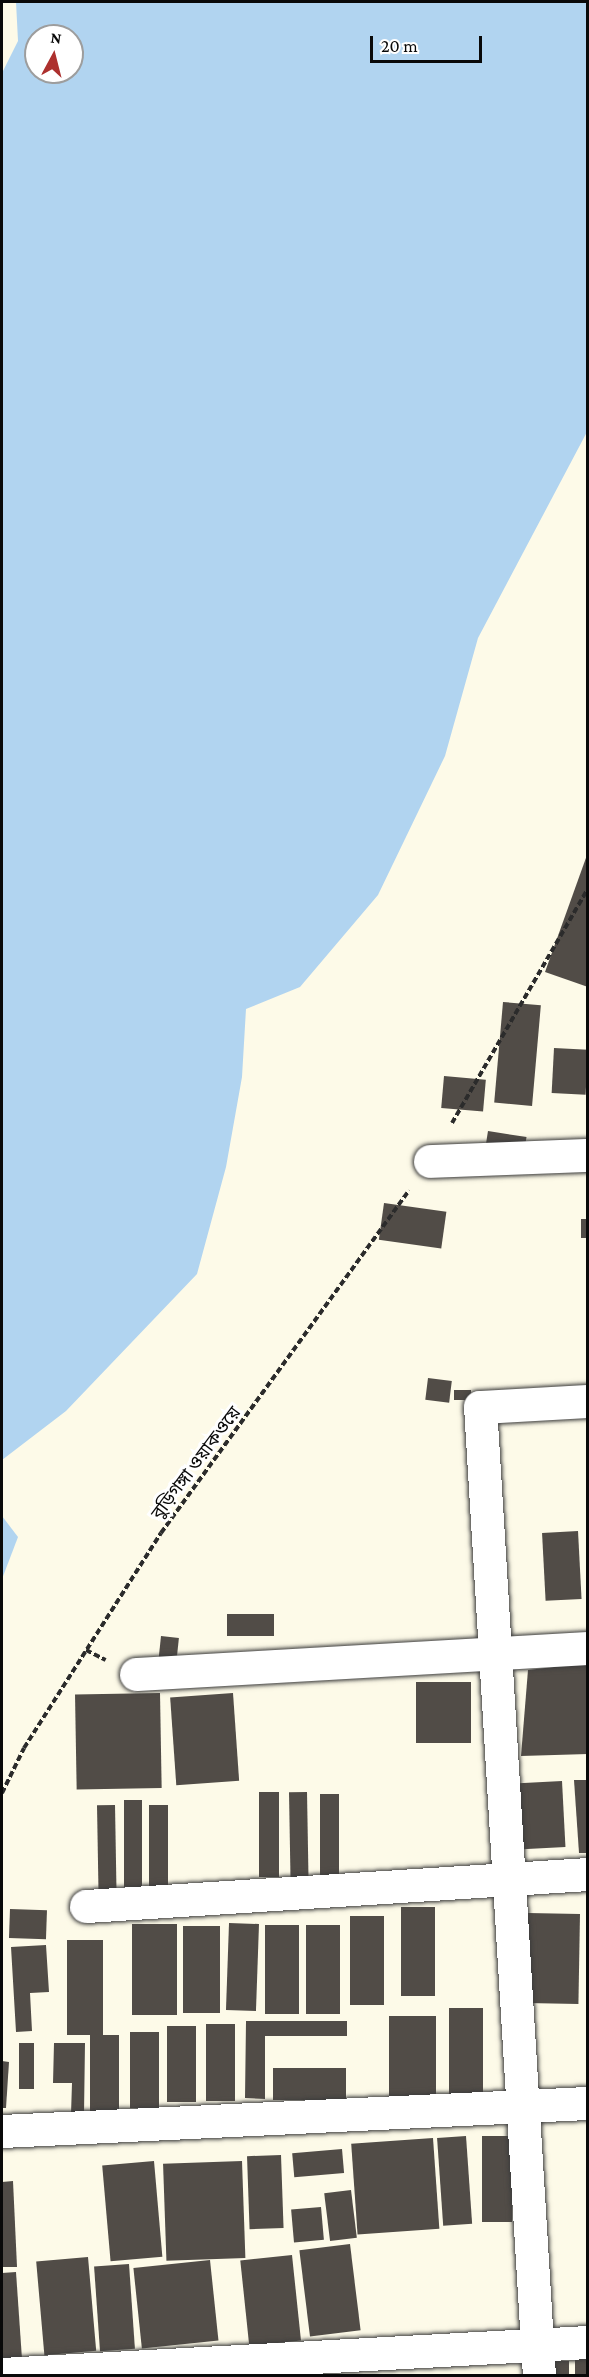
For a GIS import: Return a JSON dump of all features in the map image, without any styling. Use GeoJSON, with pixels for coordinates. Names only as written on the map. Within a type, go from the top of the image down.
{"type":"FeatureCollection","features":[{"type":"Feature","properties":{"kind":"street"},"geometry":{"type":"LineString","coordinates":[[430,1161],[588,1155]]}},
{"type":"Feature","properties":{"kind":"street"},"geometry":{"type":"LineString","coordinates":[[539,2360],[480,1407],[588,1401]]}},
{"type":"Feature","properties":{"kind":"street"},"geometry":{"type":"LineString","coordinates":[[136,1674],[588,1648]]}},
{"type":"Feature","properties":{"kind":"street"},"geometry":{"type":"LineString","coordinates":[[86,1906],[509,1877],[588,1874]]}},
{"type":"Feature","properties":{"kind":"street"},"geometry":{"type":"LineString","coordinates":[[2,2131],[588,2103]]}},
{"type":"Feature","properties":{"kind":"street"},"geometry":{"type":"LineString","coordinates":[[2,2374],[539,2360],[588,2342]]}},
{"type":"Feature","properties":{"kind":"path","name":"বুড়িগঙ্গা ওয়াকওয়ে"},"geometry":{"type":"LineString","coordinates":[[2,1793],[24,1748],[161,1533],[430,1161],[588,888]]}},
{"type":"Feature","properties":{"kind":"water"},"geometry":{"type":"Polygon","coordinates":[[[16,2],[587,2],[588,430],[478,638],[445,756],[378,895],[300,987],[246,1009],[242,1077],[226,1167],[197,1274],[66,1411],[2,1460],[2,73],[18,41],[16,2]]]}},
{"type":"Feature","properties":{"kind":"water"},"geometry":{"type":"Polygon","coordinates":[[[2,1516],[18,1537],[2,1579],[2,1516]]]}},
{"type":"Feature","properties":{"kind":"building"},"geometry":{"type":"Polygon","coordinates":[[[588,855],[588,987],[545,972],[588,855]]]}},
{"type":"Feature","properties":{"kind":"building"},"geometry":{"type":"Polygon","coordinates":[[[503,1002],[541,1005],[532,1106],[494,1103],[503,1002]]]}},
{"type":"Feature","properties":{"kind":"building"},"geometry":{"type":"Polygon","coordinates":[[[554,1048],[588,1050],[586,1095],[552,1093],[554,1048]]]}},
{"type":"Feature","properties":{"kind":"building"},"geometry":{"type":"Polygon","coordinates":[[[444,1076],[486,1080],[483,1112],[441,1108],[444,1076]]]}},
{"type":"Feature","properties":{"kind":"building"},"geometry":{"type":"Polygon","coordinates":[[[488,1131],[527,1137],[522,1163],[484,1157],[488,1131]]]}},
{"type":"Feature","properties":{"kind":"building"},"geometry":{"type":"Polygon","coordinates":[[[384,1203],[446,1212],[441,1248],[379,1240],[384,1203]]]}},
{"type":"Feature","properties":{"kind":"building"},"geometry":{"type":"Polygon","coordinates":[[[581,1219],[588,1219],[588,1238],[581,1238],[581,1219]]]}},
{"type":"Feature","properties":{"kind":"building"},"geometry":{"type":"Polygon","coordinates":[[[428,1378],[452,1381],[449,1403],[425,1400],[428,1378]]]}},
{"type":"Feature","properties":{"kind":"building"},"geometry":{"type":"Polygon","coordinates":[[[454,1390],[471,1390],[471,1400],[454,1400],[454,1390]]]}},
{"type":"Feature","properties":{"kind":"building"},"geometry":{"type":"Polygon","coordinates":[[[578,1531],[582,1599],[546,1601],[542,1533],[578,1531]]]}},
{"type":"Feature","properties":{"kind":"building"},"geometry":{"type":"Polygon","coordinates":[[[227,1614],[274,1614],[274,1636],[227,1636],[227,1614]]]}},
{"type":"Feature","properties":{"kind":"building"},"geometry":{"type":"Polygon","coordinates":[[[161,1636],[179,1638],[177,1660],[159,1658],[161,1636]]]}},
{"type":"Feature","properties":{"kind":"building"},"geometry":{"type":"Polygon","coordinates":[[[588,1663],[588,1754],[521,1756],[528,1670],[588,1663]]]}},
{"type":"Feature","properties":{"kind":"building"},"geometry":{"type":"Polygon","coordinates":[[[416,1682],[471,1682],[471,1743],[416,1743],[416,1682]]]}},
{"type":"Feature","properties":{"kind":"building"},"geometry":{"type":"Polygon","coordinates":[[[160,1693],[162,1788],[77,1789],[75,1694],[160,1693]]]}},
{"type":"Feature","properties":{"kind":"building"},"geometry":{"type":"Polygon","coordinates":[[[233,1693],[239,1781],[176,1785],[170,1697],[233,1693]]]}},
{"type":"Feature","properties":{"kind":"building"},"geometry":{"type":"Polygon","coordinates":[[[574,1780],[588,1780],[588,1853],[579,1853],[574,1780]]]}},
{"type":"Feature","properties":{"kind":"building"},"geometry":{"type":"Polygon","coordinates":[[[562,1781],[565,1847],[518,1849],[514,1784],[562,1781]]]}},
{"type":"Feature","properties":{"kind":"building"},"geometry":{"type":"Polygon","coordinates":[[[259,1792],[279,1792],[279,1877],[259,1877],[259,1792]]]}},
{"type":"Feature","properties":{"kind":"building"},"geometry":{"type":"Polygon","coordinates":[[[289,1792],[307,1792],[309,1879],[291,1879],[289,1792]]]}},
{"type":"Feature","properties":{"kind":"building"},"geometry":{"type":"Polygon","coordinates":[[[320,1794],[339,1794],[339,1881],[320,1881],[320,1794]]]}},
{"type":"Feature","properties":{"kind":"building"},"geometry":{"type":"Polygon","coordinates":[[[124,1800],[142,1800],[142,1887],[124,1887],[124,1800]]]}},
{"type":"Feature","properties":{"kind":"building"},"geometry":{"type":"Polygon","coordinates":[[[97,1805],[115,1805],[117,1892],[99,1892],[97,1805]]]}},
{"type":"Feature","properties":{"kind":"building"},"geometry":{"type":"Polygon","coordinates":[[[149,1805],[168,1805],[168,1892],[149,1892],[149,1805]]]}},
{"type":"Feature","properties":{"kind":"building"},"geometry":{"type":"Polygon","coordinates":[[[401,1907],[435,1907],[435,1996],[401,1996],[401,1907]]]}},
{"type":"Feature","properties":{"kind":"building"},"geometry":{"type":"Polygon","coordinates":[[[10,1909],[47,1910],[46,1939],[9,1938],[10,1909]]]}},
{"type":"Feature","properties":{"kind":"building"},"geometry":{"type":"Polygon","coordinates":[[[528,1913],[580,1914],[578,2004],[526,2003],[528,1913]]]}},
{"type":"Feature","properties":{"kind":"building"},"geometry":{"type":"Polygon","coordinates":[[[350,1916],[384,1916],[384,2005],[350,2005],[350,1916]]]}},
{"type":"Feature","properties":{"kind":"building"},"geometry":{"type":"Polygon","coordinates":[[[229,1923],[259,1924],[256,2011],[226,2010],[229,1923]]]}},
{"type":"Feature","properties":{"kind":"building"},"geometry":{"type":"Polygon","coordinates":[[[132,1924],[177,1924],[177,2015],[132,2015],[132,1924]]]}},
{"type":"Feature","properties":{"kind":"building"},"geometry":{"type":"Polygon","coordinates":[[[265,1925],[299,1925],[299,2014],[265,2014],[265,1925]]]}},
{"type":"Feature","properties":{"kind":"building"},"geometry":{"type":"Polygon","coordinates":[[[306,1925],[340,1925],[340,2014],[306,2014],[306,1925]]]}},
{"type":"Feature","properties":{"kind":"building"},"geometry":{"type":"Polygon","coordinates":[[[183,1926],[220,1926],[220,2013],[183,2013],[183,1926]]]}},
{"type":"Feature","properties":{"kind":"building"},"geometry":{"type":"Polygon","coordinates":[[[67,1940],[103,1940],[103,2035],[67,2035],[67,1940]]]}},
{"type":"Feature","properties":{"kind":"building"},"geometry":{"type":"Polygon","coordinates":[[[46,1945],[49,1992],[30,1993],[32,2031],[16,2032],[11,1947],[46,1945]]]}},
{"type":"Feature","properties":{"kind":"building"},"geometry":{"type":"Polygon","coordinates":[[[449,2008],[483,2008],[483,2097],[449,2097],[449,2008]]]}},
{"type":"Feature","properties":{"kind":"building"},"geometry":{"type":"Polygon","coordinates":[[[389,2016],[436,2016],[436,2101],[389,2101],[389,2016]]]}},
{"type":"Feature","properties":{"kind":"building"},"geometry":{"type":"Polygon","coordinates":[[[246,2021],[347,2021],[347,2036],[265,2036],[265,2099],[245,2098],[246,2021]]]}},
{"type":"Feature","properties":{"kind":"building"},"geometry":{"type":"Polygon","coordinates":[[[206,2024],[235,2024],[235,2101],[206,2101],[206,2024]]]}},
{"type":"Feature","properties":{"kind":"building"},"geometry":{"type":"Polygon","coordinates":[[[167,2026],[196,2026],[196,2102],[167,2102],[167,2026]]]}},
{"type":"Feature","properties":{"kind":"building"},"geometry":{"type":"Polygon","coordinates":[[[130,2032],[159,2032],[159,2108],[130,2108],[130,2032]]]}},
{"type":"Feature","properties":{"kind":"building"},"geometry":{"type":"Polygon","coordinates":[[[90,2035],[119,2035],[119,2112],[90,2112],[90,2035]]]}},
{"type":"Feature","properties":{"kind":"building"},"geometry":{"type":"Polygon","coordinates":[[[19,2043],[34,2043],[34,2089],[19,2089],[19,2043]]]}},
{"type":"Feature","properties":{"kind":"building"},"geometry":{"type":"Polygon","coordinates":[[[54,2043],[85,2043],[84,2114],[71,2114],[72,2083],[53,2083],[54,2043]]]}},
{"type":"Feature","properties":{"kind":"building"},"geometry":{"type":"Polygon","coordinates":[[[2,2061],[9,2062],[6,2108],[2,2108],[2,2061]]]}},
{"type":"Feature","properties":{"kind":"building"},"geometry":{"type":"Polygon","coordinates":[[[273,2068],[346,2068],[346,2100],[273,2100],[273,2068]]]}},
{"type":"Feature","properties":{"kind":"building"},"geometry":{"type":"Polygon","coordinates":[[[466,2136],[472,2224],[443,2226],[437,2138],[466,2136]]]}},
{"type":"Feature","properties":{"kind":"building"},"geometry":{"type":"Polygon","coordinates":[[[482,2136],[512,2136],[512,2222],[482,2222],[482,2136]]]}},
{"type":"Feature","properties":{"kind":"building"},"geometry":{"type":"Polygon","coordinates":[[[433,2138],[439,2229],[358,2234],[351,2144],[433,2138]]]}},
{"type":"Feature","properties":{"kind":"building"},"geometry":{"type":"Polygon","coordinates":[[[342,2149],[344,2173],[294,2177],[292,2153],[342,2149]]]}},
{"type":"Feature","properties":{"kind":"building"},"geometry":{"type":"Polygon","coordinates":[[[281,2155],[284,2228],[250,2229],[247,2156],[281,2155]]]}},
{"type":"Feature","properties":{"kind":"building"},"geometry":{"type":"Polygon","coordinates":[[[154,2161],[162,2257],[111,2261],[102,2166],[154,2161]]]}},
{"type":"Feature","properties":{"kind":"building"},"geometry":{"type":"Polygon","coordinates":[[[242,2161],[245,2258],[166,2261],[163,2164],[242,2161]]]}},
{"type":"Feature","properties":{"kind":"building"},"geometry":{"type":"Polygon","coordinates":[[[13,2181],[17,2267],[2,2267],[2,2182],[13,2181]]]}},
{"type":"Feature","properties":{"kind":"building"},"geometry":{"type":"Polygon","coordinates":[[[351,2190],[357,2238],[330,2241],[324,2193],[351,2190]]]}},
{"type":"Feature","properties":{"kind":"building"},"geometry":{"type":"Polygon","coordinates":[[[321,2207],[324,2240],[294,2242],[291,2210],[321,2207]]]}},
{"type":"Feature","properties":{"kind":"building"},"geometry":{"type":"Polygon","coordinates":[[[350,2244],[361,2330],[310,2337],[299,2250],[350,2244]]]}},
{"type":"Feature","properties":{"kind":"building"},"geometry":{"type":"Polygon","coordinates":[[[292,2255],[301,2341],[249,2346],[240,2260],[292,2255]]]}},
{"type":"Feature","properties":{"kind":"building"},"geometry":{"type":"Polygon","coordinates":[[[88,2257],[96,2351],[44,2355],[36,2262],[88,2257]]]}},
{"type":"Feature","properties":{"kind":"building"},"geometry":{"type":"Polygon","coordinates":[[[210,2260],[218,2341],[142,2349],[133,2268],[210,2260]]]}},
{"type":"Feature","properties":{"kind":"building"},"geometry":{"type":"Polygon","coordinates":[[[129,2264],[135,2349],[100,2351],[94,2266],[129,2264]]]}},
{"type":"Feature","properties":{"kind":"building"},"geometry":{"type":"Polygon","coordinates":[[[16,2272],[22,2359],[2,2361],[2,2273],[16,2272]]]}},
{"type":"Feature","properties":{"kind":"building"},"geometry":{"type":"Polygon","coordinates":[[[575,2358],[588,2358],[588,2376],[575,2376],[575,2358]]]}},
{"type":"Feature","properties":{"kind":"building"},"geometry":{"type":"Polygon","coordinates":[[[546,2361],[569,2361],[569,2376],[546,2376],[546,2361]]]}}]}
